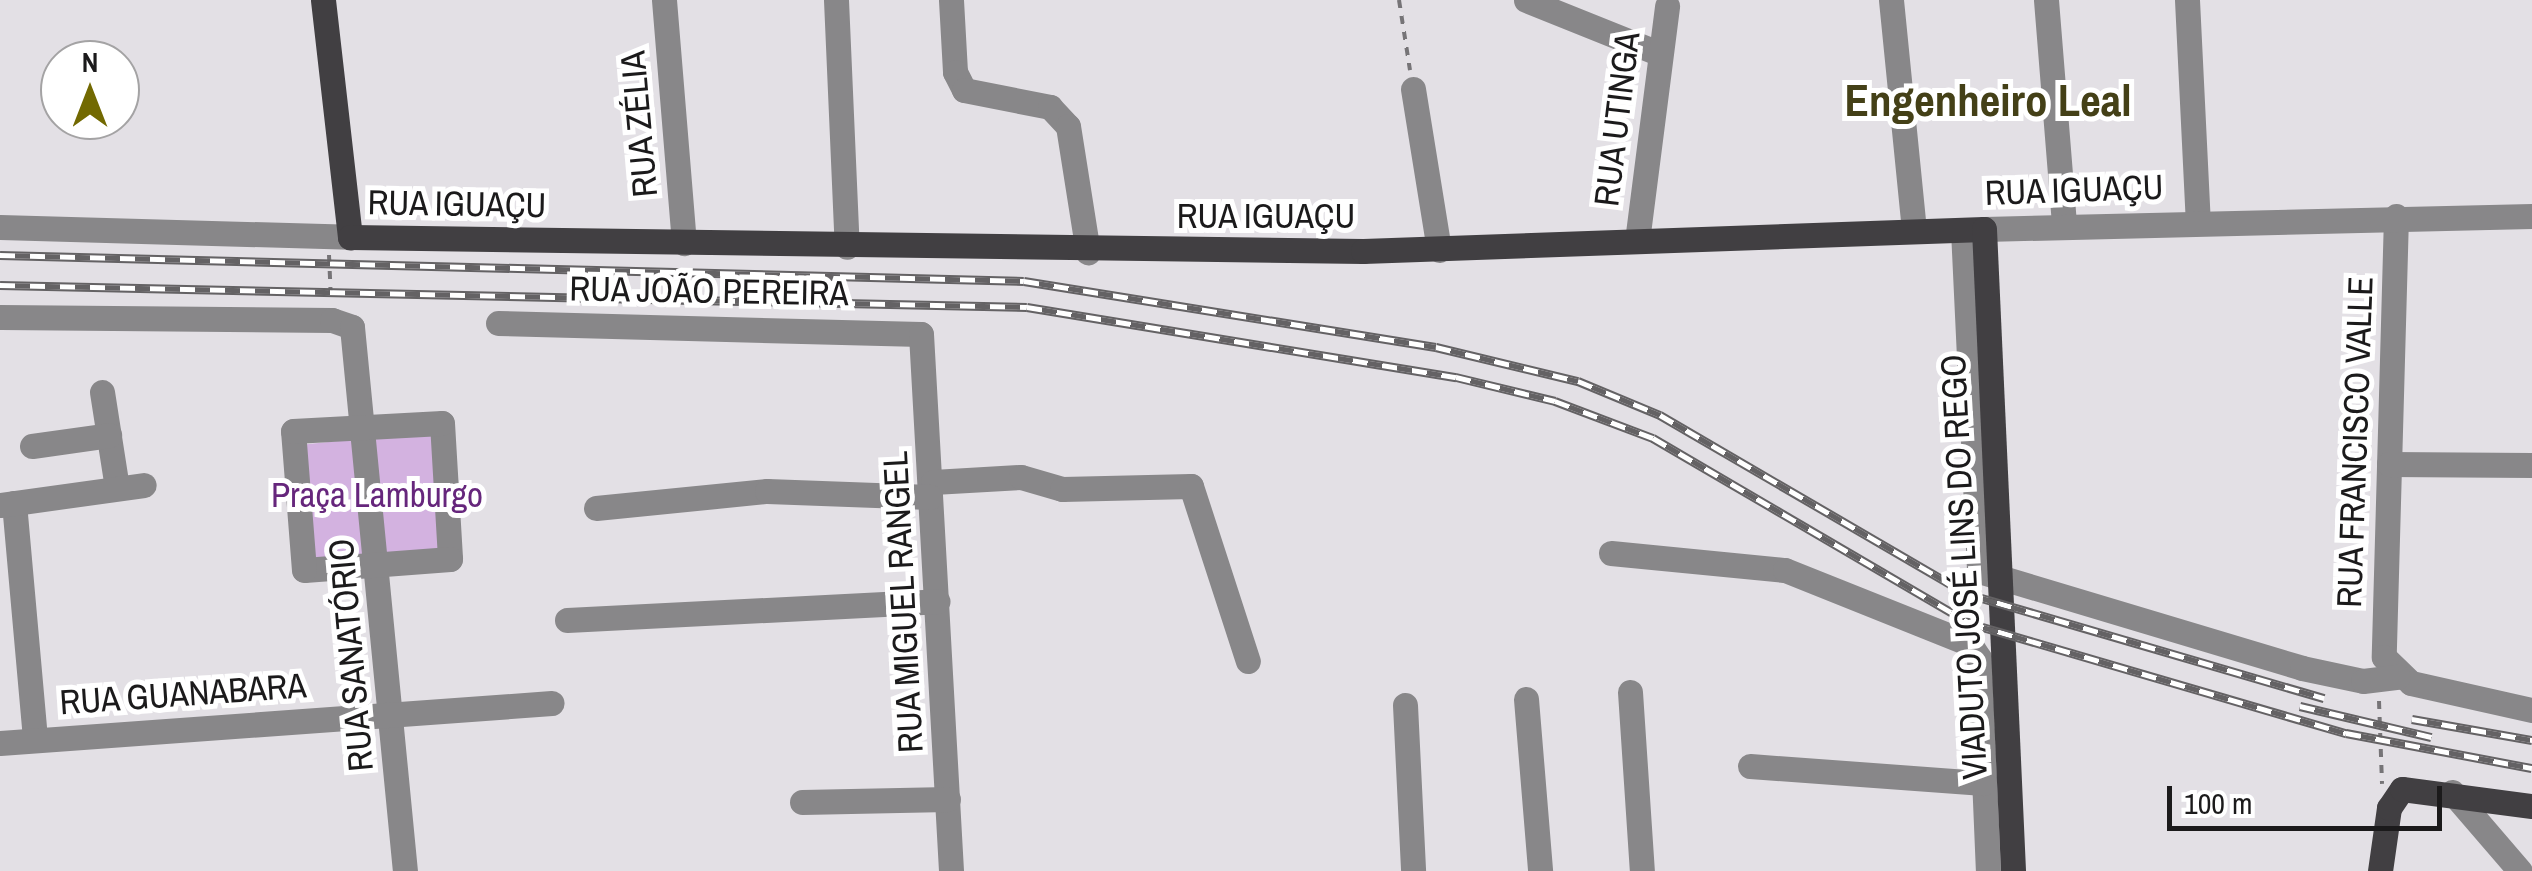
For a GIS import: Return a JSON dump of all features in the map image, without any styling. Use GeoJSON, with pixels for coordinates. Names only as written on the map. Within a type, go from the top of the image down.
{"type":"FeatureCollection","features":[{"type":"Feature","properties":{"kind":"main road"},"geometry":{"type":"LineString","coordinates":[[323,0],[339,237]]}},
{"type":"Feature","properties":{"kind":"main road","name":"RUA IGUAÇU"},"geometry":{"type":"LineString","coordinates":[[339,237],[1088,252],[1439,250],[1974,229]]}},
{"type":"Feature","properties":{"kind":"main road","name":"VIADUTO JOSÉ LINS DO REGO"},"geometry":{"type":"LineString","coordinates":[[1974,229],[1985,259],[2012,871]]}},
{"type":"Feature","properties":{"kind":"main road"},"geometry":{"type":"LineString","coordinates":[[2380,871],[2392,799],[2408,787],[2532,806]]}},
{"type":"Feature","properties":{"kind":"street","name":"RUA ZÉLIA"},"geometry":{"type":"LineString","coordinates":[[664,0],[684,243]]}},
{"type":"Feature","properties":{"kind":"street"},"geometry":{"type":"LineString","coordinates":[[836,0],[847,246]]}},
{"type":"Feature","properties":{"kind":"street"},"geometry":{"type":"LineString","coordinates":[[951,0],[955,72],[964,90],[1050,107],[1068,126],[1088,252]]}},
{"type":"Feature","properties":{"kind":"street"},"geometry":{"type":"LineString","coordinates":[[1526,0],[1660,54]]}},
{"type":"Feature","properties":{"kind":"street"},"geometry":{"type":"LineString","coordinates":[[1892,0],[1914,231]]}},
{"type":"Feature","properties":{"kind":"street"},"geometry":{"type":"LineString","coordinates":[[2046,0],[2064,226]]}},
{"type":"Feature","properties":{"kind":"street"},"geometry":{"type":"LineString","coordinates":[[2187,0],[2198,221]]}},
{"type":"Feature","properties":{"kind":"street","name":"RUA UTINGA"},"geometry":{"type":"LineString","coordinates":[[1637,241],[1667,6]]}},
{"type":"Feature","properties":{"kind":"street"},"geometry":{"type":"LineString","coordinates":[[1414,90],[1439,250]]}},
{"type":"Feature","properties":{"kind":"street","name":"RUA IGUAÇU"},"geometry":{"type":"LineString","coordinates":[[1974,229],[2396,216],[2532,216]]}},
{"type":"Feature","properties":{"kind":"street","name":"RUA FRANCISCO VALLE"},"geometry":{"type":"LineString","coordinates":[[2389,675],[2384,640],[2396,216]]}},
{"type":"Feature","properties":{"kind":"street","name":"RUA IGUAÇU"},"geometry":{"type":"LineString","coordinates":[[0,227],[339,237]]}},
{"type":"Feature","properties":{"kind":"street"},"geometry":{"type":"LineString","coordinates":[[1974,229],[1978,571],[2302,668],[2389,675],[2532,710]]}},
{"type":"Feature","properties":{"kind":"street"},"geometry":{"type":"LineString","coordinates":[[0,317],[337,320]]}},
{"type":"Feature","properties":{"kind":"street","name":"RUA SANATÓRIO"},"geometry":{"type":"LineString","coordinates":[[337,320],[354,334],[380,568],[406,871]]}},
{"type":"Feature","properties":{"kind":"street","name":"RUA JOÃO PEREIRA"},"geometry":{"type":"LineString","coordinates":[[498,323],[918,331]]}},
{"type":"Feature","properties":{"kind":"street","name":"RUA MIGUEL RANGEL"},"geometry":{"type":"LineString","coordinates":[[918,331],[938,601],[951,871]]}},
{"type":"Feature","properties":{"kind":"street"},"geometry":{"type":"LineString","coordinates":[[102,392],[117,488]]}},
{"type":"Feature","properties":{"kind":"street"},"geometry":{"type":"LineString","coordinates":[[436,420],[444,430],[450,559],[311,572],[300,563],[293,431],[364,424],[436,420]]}},
{"type":"Feature","properties":{"kind":"street"},"geometry":{"type":"LineString","coordinates":[[32,446],[109,435]]}},
{"type":"Feature","properties":{"kind":"street"},"geometry":{"type":"LineString","coordinates":[[2390,464],[2532,464]]}},
{"type":"Feature","properties":{"kind":"street"},"geometry":{"type":"LineString","coordinates":[[596,508],[767,491],[931,490],[1021,477],[1070,489],[1190,486],[1248,662]]}},
{"type":"Feature","properties":{"kind":"street"},"geometry":{"type":"LineString","coordinates":[[35,739],[7,504],[144,485]]}},
{"type":"Feature","properties":{"kind":"street"},"geometry":{"type":"LineString","coordinates":[[1611,554],[1785,570],[1970,644],[1978,658],[1988,871]]}},
{"type":"Feature","properties":{"kind":"street"},"geometry":{"type":"LineString","coordinates":[[567,620],[938,601]]}},
{"type":"Feature","properties":{"kind":"street"},"geometry":{"type":"LineString","coordinates":[[1630,692],[1642,871]]}},
{"type":"Feature","properties":{"kind":"street"},"geometry":{"type":"LineString","coordinates":[[1526,699],[1540,871]]}},
{"type":"Feature","properties":{"kind":"street","name":"RUA GUANABARA"},"geometry":{"type":"LineString","coordinates":[[0,743],[552,703]]}},
{"type":"Feature","properties":{"kind":"street"},"geometry":{"type":"LineString","coordinates":[[1405,705],[1413,871]]}},
{"type":"Feature","properties":{"kind":"street"},"geometry":{"type":"LineString","coordinates":[[1750,766],[1983,783]]}},
{"type":"Feature","properties":{"kind":"street"},"geometry":{"type":"LineString","coordinates":[[2452,792],[2520,871]]}},
{"type":"Feature","properties":{"kind":"street"},"geometry":{"type":"LineString","coordinates":[[802,802],[948,798]]}},
{"type":"Feature","properties":{"kind":"path"},"geometry":{"type":"LineString","coordinates":[[1399,0],[1414,90]]}},
{"type":"Feature","properties":{"kind":"path"},"geometry":{"type":"LineString","coordinates":[[337,320],[339,237]]}},
{"type":"Feature","properties":{"kind":"path"},"geometry":{"type":"LineString","coordinates":[[2389,675],[2376,775],[2392,799]]}},
{"type":"Feature","properties":{"kind":"green space","name":"Praça Lamburgo"},"geometry":{"type":"Polygon","coordinates":[[[432,431],[445,551],[312,565],[300,445],[432,431]]]}},
{"type":"Feature","properties":{"kind":"railway"},"geometry":{"type":"LineString","coordinates":[[0,255],[1024,281],[1436,347],[1578,381],[1660,415],[1968,594],[2324,698]]}},
{"type":"Feature","properties":{"kind":"railway"},"geometry":{"type":"LineString","coordinates":[[0,285],[1027,307],[1456,377],[1555,401],[1653,438],[1969,623],[2346,733],[2532,768]]}},
{"type":"Feature","properties":{"kind":"railway"},"geometry":{"type":"LineString","coordinates":[[2300,706],[2431,737]]}},
{"type":"Feature","properties":{"kind":"railway"},"geometry":{"type":"LineString","coordinates":[[2412,719],[2532,740]]}},
{"type":"Feature","properties":{"kind":"district","name":"Engenheiro Leal"},"geometry":{"type":"Point","coordinates":[1988,100]}}]}
